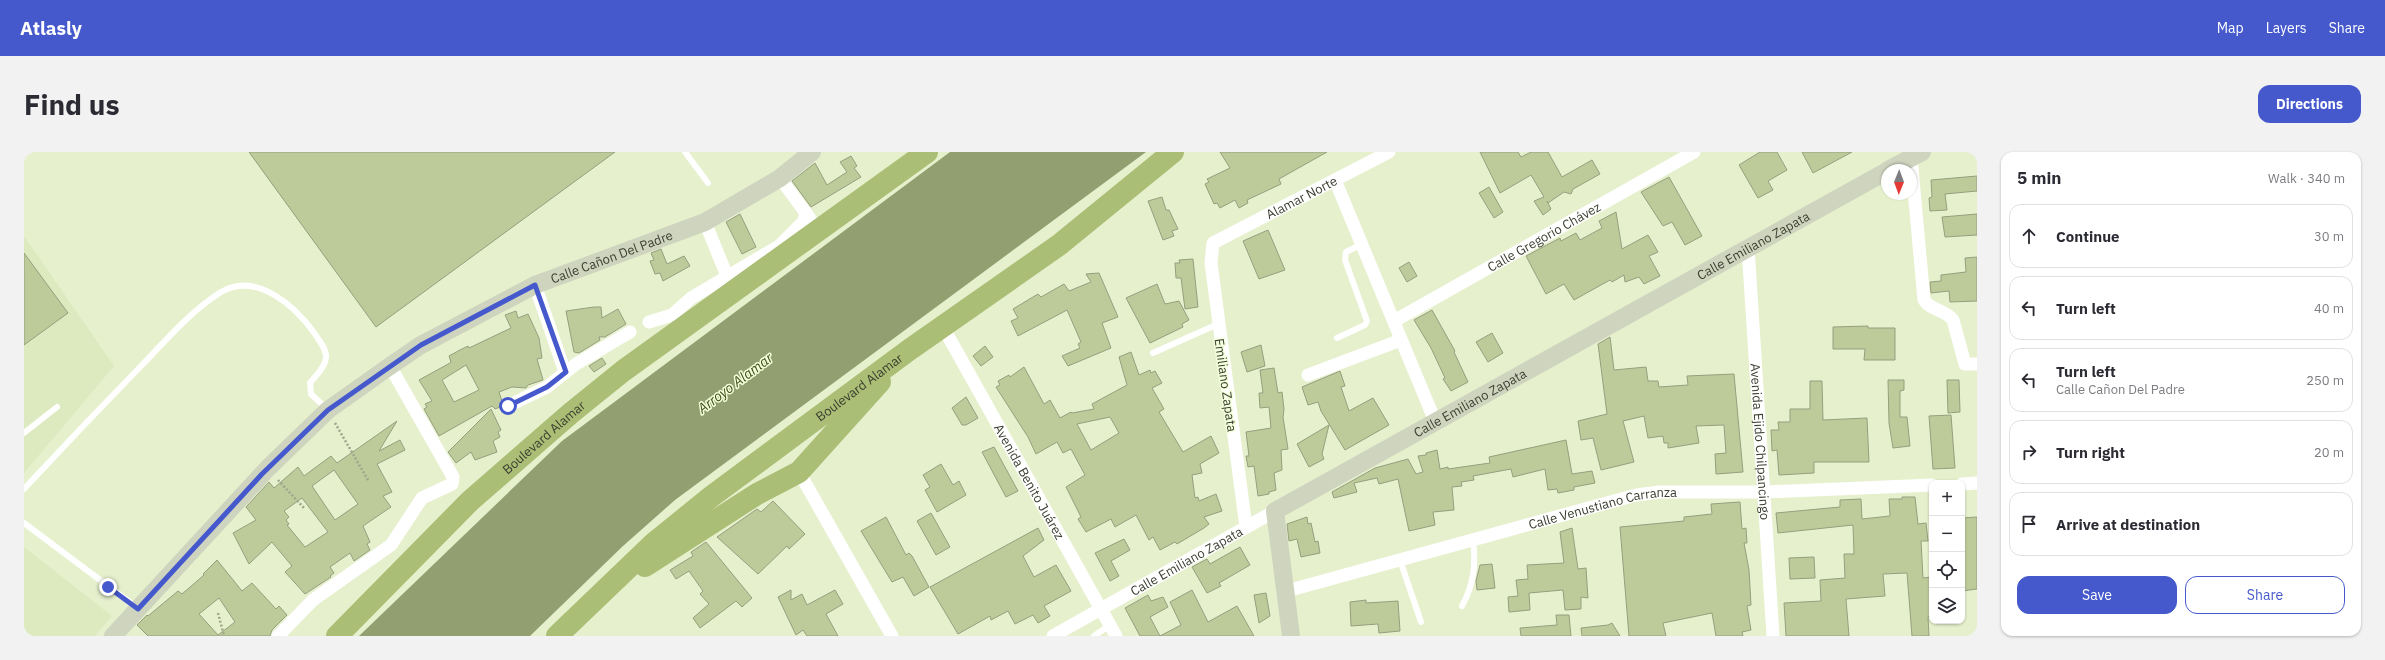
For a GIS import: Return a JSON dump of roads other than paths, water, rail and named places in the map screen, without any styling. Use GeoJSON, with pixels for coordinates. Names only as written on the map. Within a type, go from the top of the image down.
{"type":"FeatureCollection","features":[{"type":"Feature","properties":{"kind":"highway","name":"Boulevard Alamar"},"geometry":{"type":"LineString","coordinates":[[337,636],[470,501],[623,371],[927,152]]}},
{"type":"Feature","properties":{"kind":"highway","name":"Boulevard Alamar"},"geometry":{"type":"LineString","coordinates":[[557,636],[654,543],[712,496],[909,350],[1059,245],[1173,152]]}},
{"type":"Feature","properties":{"kind":"highway"},"geometry":{"type":"LineString","coordinates":[[608,586],[688,540],[758,494],[799,472],[909,350]]}},
{"type":"Feature","properties":{"kind":"street","name":"Calle Cañon Del Padre"},"geometry":{"type":"LineString","coordinates":[[113,636],[268,468],[328,410],[390,366],[421,345],[535,285],[705,222],[780,178],[812,152]]}},
{"type":"Feature","properties":{"kind":"street","name":"Alamar Norte"},"geometry":{"type":"LineString","coordinates":[[1213,243],[1389,152]]}},
{"type":"Feature","properties":{"kind":"street","name":"Calle Gregorio Chávez"},"geometry":{"type":"LineString","coordinates":[[1394,321],[1694,152]]}},
{"type":"Feature","properties":{"kind":"street"},"geometry":{"type":"LineString","coordinates":[[1917,155],[1924,300],[1926,304],[1950,316],[1953,320],[1971,364]]}},
{"type":"Feature","properties":{"kind":"street","name":"Calle Emiliano Zapata"},"geometry":{"type":"LineString","coordinates":[[1899,164],[1917,155]]}},
{"type":"Feature","properties":{"kind":"street","name":"Calle Emiliano Zapata"},"geometry":{"type":"LineString","coordinates":[[1053,636],[1435,421],[1881,173]]}},
{"type":"Feature","properties":{"kind":"street"},"geometry":{"type":"LineString","coordinates":[[780,178],[818,231]]}},
{"type":"Feature","properties":{"kind":"street"},"geometry":{"type":"LineString","coordinates":[[1335,180],[1360,245],[1394,321],[1435,421]]}},
{"type":"Feature","properties":{"kind":"street"},"geometry":{"type":"LineString","coordinates":[[649,322],[672,315],[691,298],[779,246],[804,221],[806,213]]}},
{"type":"Feature","properties":{"kind":"street"},"geometry":{"type":"LineString","coordinates":[[705,222],[727,276]]}},
{"type":"Feature","properties":{"kind":"street","name":"Emiliano Zapata"},"geometry":{"type":"LineString","coordinates":[[1213,243],[1211,263],[1218,324],[1246,527]]}},
{"type":"Feature","properties":{"kind":"street","name":"Avenida Ejido Chilpancingo"},"geometry":{"type":"LineString","coordinates":[[1748,248],[1773,636]]}},
{"type":"Feature","properties":{"kind":"street"},"geometry":{"type":"LineString","coordinates":[[535,285],[566,372]]}},
{"type":"Feature","properties":{"kind":"street","name":"Avenida Benito Juárez"},"geometry":{"type":"LineString","coordinates":[[943,327],[1113,631]]}},
{"type":"Feature","properties":{"kind":"street"},"geometry":{"type":"LineString","coordinates":[[508,406],[547,387],[566,372],[630,332]]}},
{"type":"Feature","properties":{"kind":"street"},"geometry":{"type":"LineString","coordinates":[[1308,375],[1401,340]]}},
{"type":"Feature","properties":{"kind":"street"},"geometry":{"type":"LineString","coordinates":[[278,636],[313,600],[391,545],[422,498],[452,484],[453,477],[390,366]]}},
{"type":"Feature","properties":{"kind":"street"},"geometry":{"type":"LineString","coordinates":[[799,472],[892,636]]}},
{"type":"Feature","properties":{"kind":"street"},"geometry":{"type":"LineString","coordinates":[[1965,484],[1977,484]]}},
{"type":"Feature","properties":{"kind":"street","name":"Calle Venustiano Carranza"},"geometry":{"type":"LineString","coordinates":[[1283,592],[1636,495],[1660,492],[1764,492],[1929,485]]}},
{"type":"Feature","properties":{"kind":"street"},"geometry":{"type":"LineString","coordinates":[[1275,511],[1283,592],[1290,636]]}},
{"type":"Feature","properties":{"kind":"lane"},"geometry":{"type":"LineString","coordinates":[[685,152],[708,183]]}},
{"type":"Feature","properties":{"kind":"lane"},"geometry":{"type":"LineString","coordinates":[[1337,338],[1365,325],[1366,321],[1345,260],[1346,252],[1360,245]]}},
{"type":"Feature","properties":{"kind":"lane"},"geometry":{"type":"LineString","coordinates":[[24,489],[89,419],[194,312],[223,291],[241,287],[259,288],[285,300],[307,323],[323,346],[326,356],[325,364],[310,383],[311,394],[328,410]]}},
{"type":"Feature","properties":{"kind":"lane"},"geometry":{"type":"LineString","coordinates":[[1152,353],[1218,324]]}},
{"type":"Feature","properties":{"kind":"lane"},"geometry":{"type":"LineString","coordinates":[[24,433],[57,407]]}},
{"type":"Feature","properties":{"kind":"lane"},"geometry":{"type":"LineString","coordinates":[[24,523],[138,609]]}},
{"type":"Feature","properties":{"kind":"lane"},"geometry":{"type":"LineString","coordinates":[[1462,606],[1470,591],[1474,574],[1473,540]]}},
{"type":"Feature","properties":{"kind":"lane"},"geometry":{"type":"LineString","coordinates":[[1400,560],[1422,622]]}},
{"type":"Feature","properties":{"kind":"lane"},"geometry":{"type":"LineString","coordinates":[[1094,636],[1113,631]]}},
{"type":"Feature","properties":{"kind":"water","name":"Arroyo Alamar"},"geometry":{"type":"Polygon","coordinates":[[[950,152],[1146,152],[675,500],[623,546],[530,636],[359,636],[562,441],[950,152]]]}}]}
